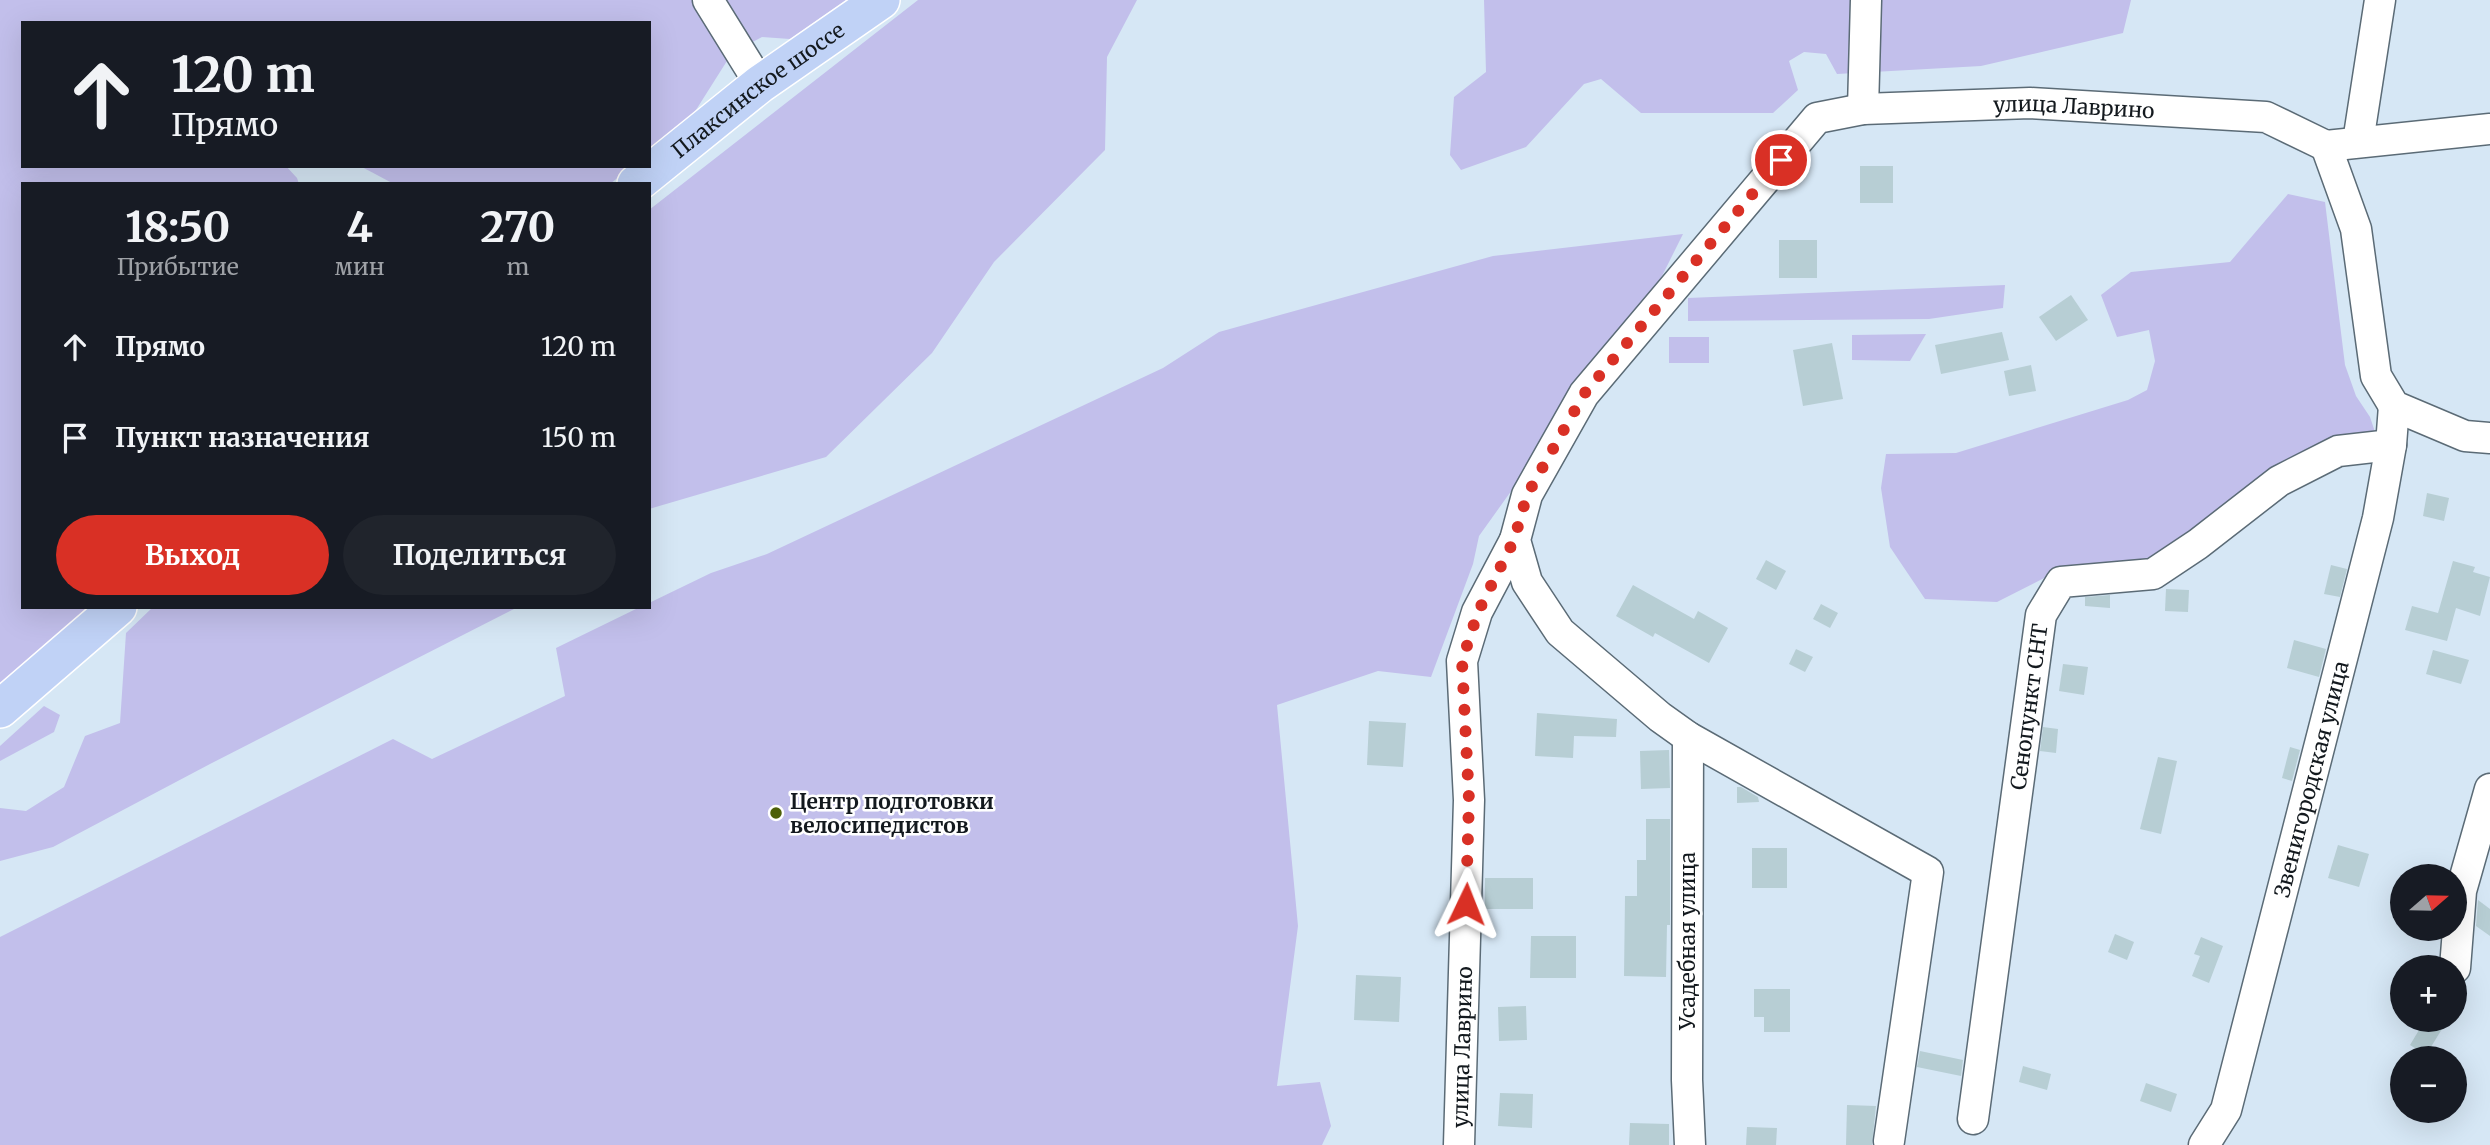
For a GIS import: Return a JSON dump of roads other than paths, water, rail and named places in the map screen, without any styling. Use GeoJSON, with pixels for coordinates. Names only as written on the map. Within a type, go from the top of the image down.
{"type":"FeatureCollection","features":[{"type":"Feature","properties":{"kind":"main road","name":"Плаксинское шоссе"},"geometry":{"type":"LineString","coordinates":[[638,182],[760,84],[881,0]]}},
{"type":"Feature","properties":{"kind":"main road"},"geometry":{"type":"LineString","coordinates":[[0,709],[116,609]]}},
{"type":"Feature","properties":{"kind":"street"},"geometry":{"type":"LineString","coordinates":[[708,0],[760,84]]}},
{"type":"Feature","properties":{"kind":"street"},"geometry":{"type":"LineString","coordinates":[[1863,109],[1866,0]]}},
{"type":"Feature","properties":{"kind":"street"},"geometry":{"type":"LineString","coordinates":[[2358,142],[2381,0]]}},
{"type":"Feature","properties":{"kind":"street","name":"улица Лаврино"},"geometry":{"type":"LineString","coordinates":[[1459,1145],[1469,800],[1462,661],[1478,612],[1514,540],[1527,495],[1584,394],[1817,118],[1863,109],[2030,103],[2266,117],[2326,146]]}},
{"type":"Feature","properties":{"kind":"street"},"geometry":{"type":"LineString","coordinates":[[2490,129],[2326,146],[2356,229],[2376,376],[2394,406],[2465,436],[2490,438]]}},
{"type":"Feature","properties":{"kind":"street","name":"Звенигородская улица"},"geometry":{"type":"LineString","coordinates":[[2204,1145],[2226,1110],[2378,519],[2392,444],[2394,406]]}},
{"type":"Feature","properties":{"kind":"street","name":"Сенопункт СНТ"},"geometry":{"type":"LineString","coordinates":[[1973,1119],[2041,615],[2061,582],[2153,574],[2198,544],[2280,481],[2338,451],[2392,444]]}},
{"type":"Feature","properties":{"kind":"street"},"geometry":{"type":"LineString","coordinates":[[1514,540],[1527,583],[1560,632],[1660,717],[1688,737],[1928,872],[1889,1141]]}},
{"type":"Feature","properties":{"kind":"street","name":"Усадебная улица"},"geometry":{"type":"LineString","coordinates":[[1688,737],[1687,1080],[1690,1145]]}},
{"type":"Feature","properties":{"kind":"street"},"geometry":{"type":"LineString","coordinates":[[2456,955],[2461,891],[2490,789]]}},
{"type":"Feature","properties":{"kind":"place","name":"Центр подготовки велосипедистов"},"geometry":{"type":"Point","coordinates":[776,813]}}]}
